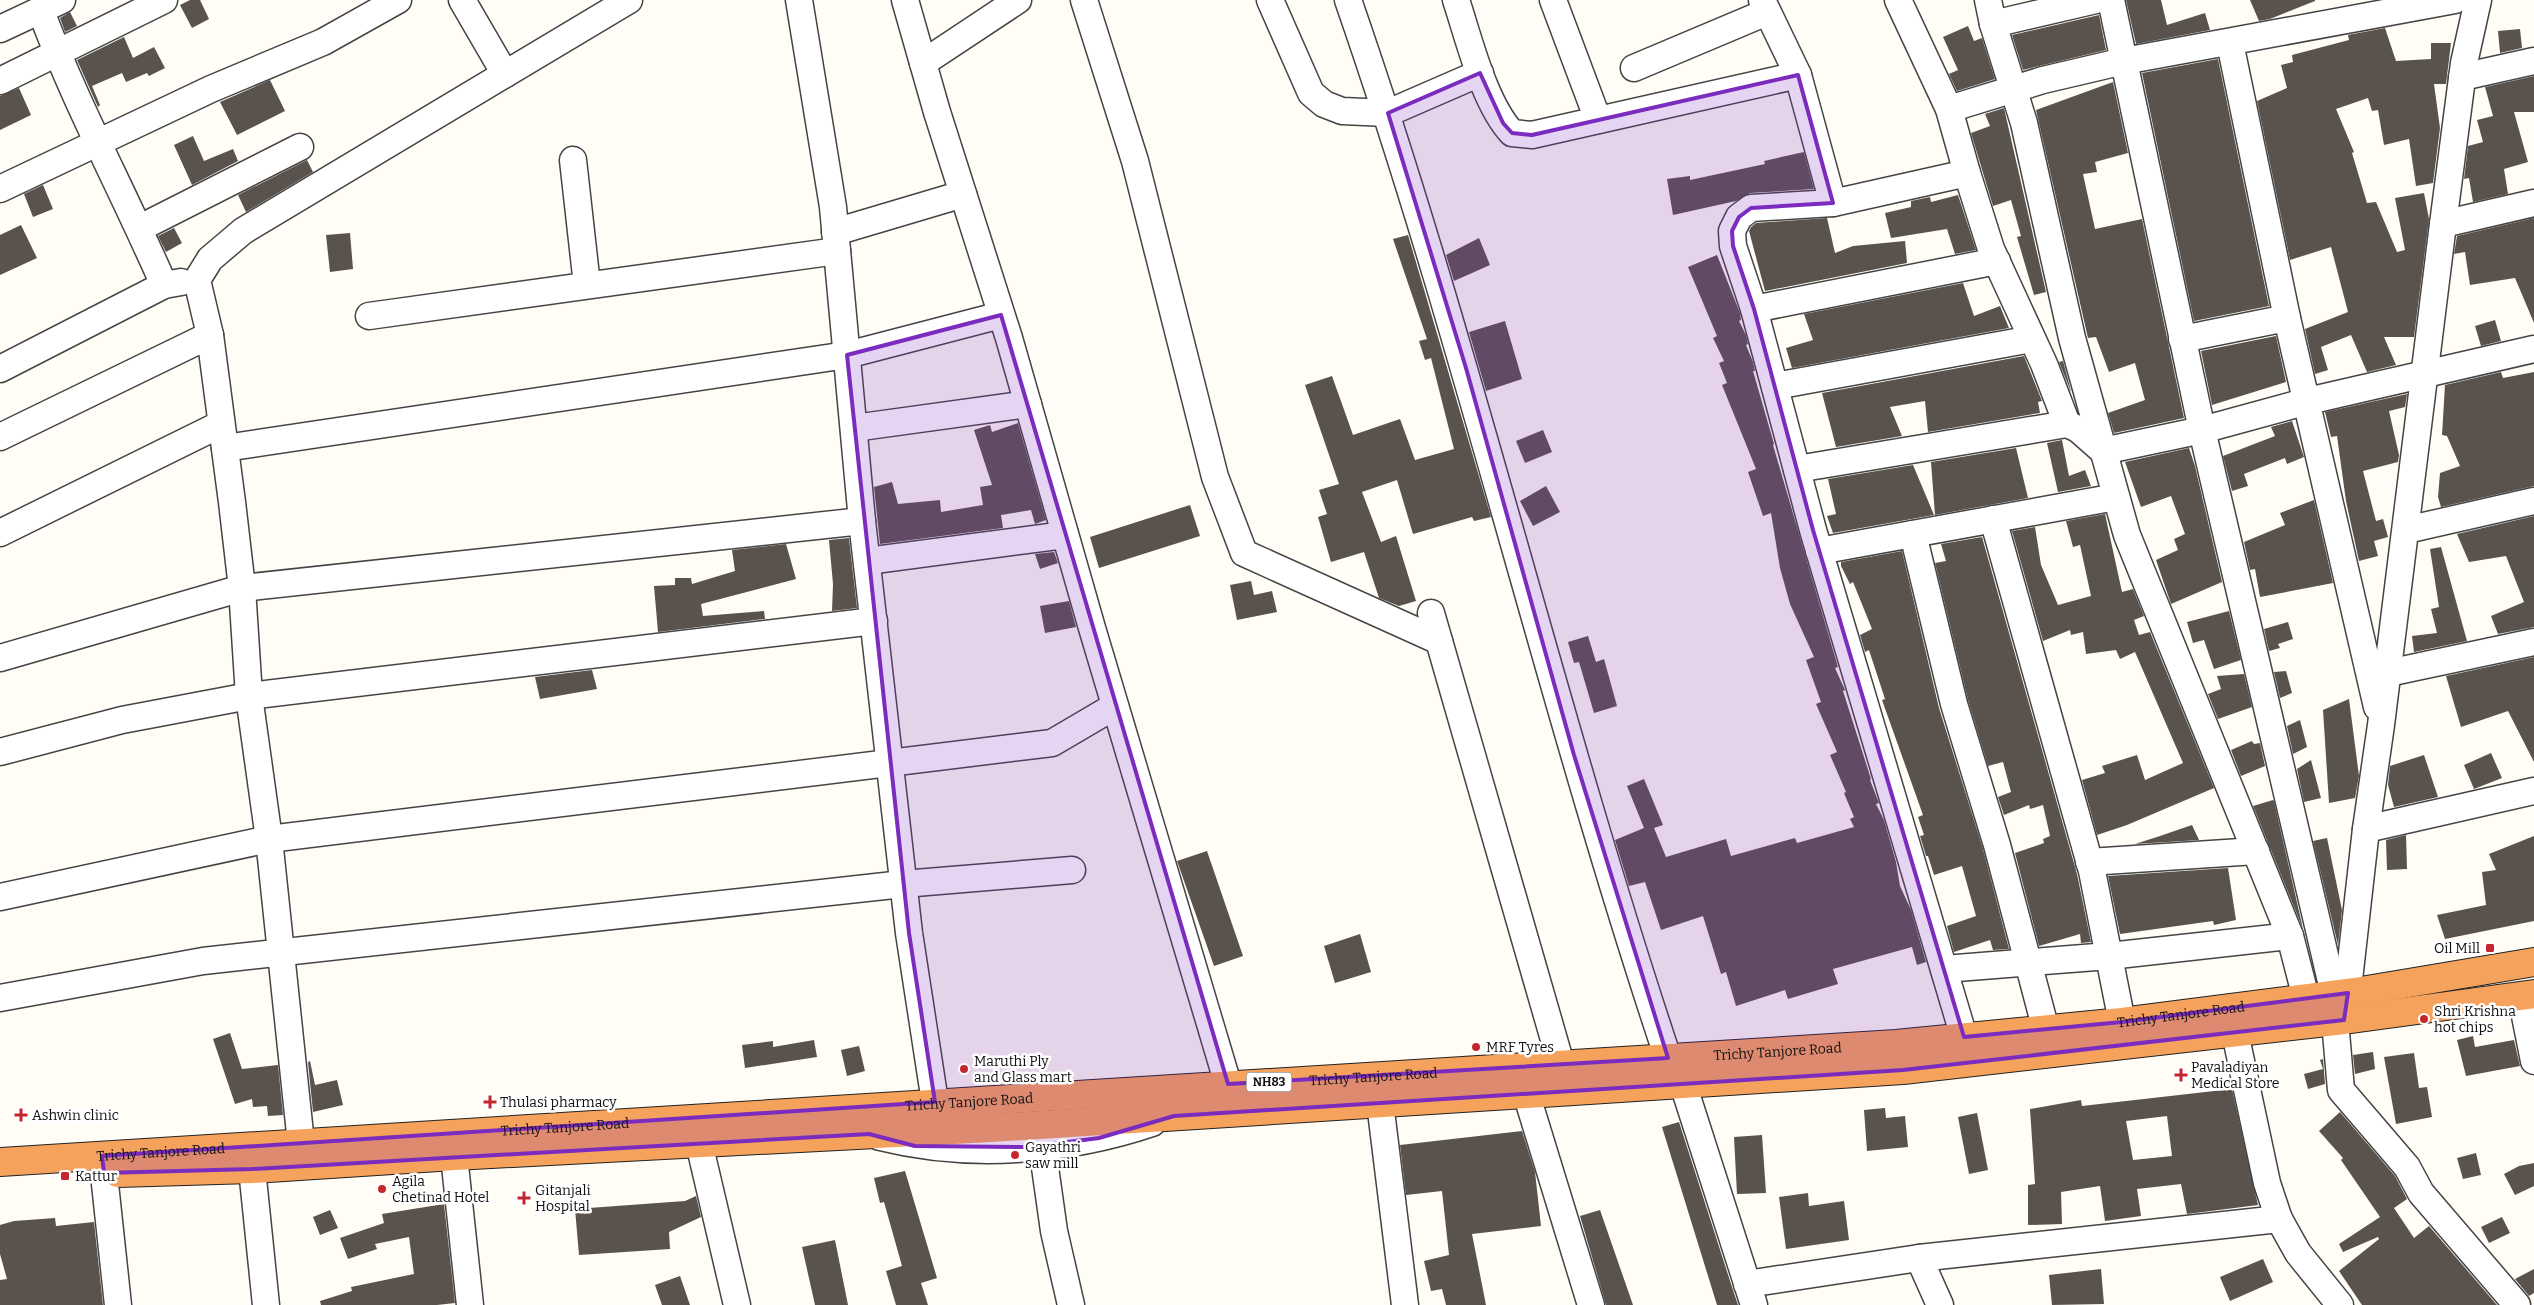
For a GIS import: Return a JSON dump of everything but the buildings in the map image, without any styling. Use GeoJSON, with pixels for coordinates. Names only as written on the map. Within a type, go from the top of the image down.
{"type":"FeatureCollection","features":[{"type":"Feature","properties":{"kind":"highway","name":"Trichy Tanjore Road"},"geometry":{"type":"LineString","coordinates":[[0,1181],[103,1165],[301,1143],[935,1102],[1668,1058],[2046,1030],[2341,994],[2534,962]]}},
{"type":"Feature","properties":{"kind":"highway","name":"Trichy Tanjore Road"},"geometry":{"type":"LineString","coordinates":[[0,1162],[252,1169],[1174,1116],[1902,1070],[2340,1021],[2528,995]]}},
{"type":"Feature","properties":{"kind":"street"},"geometry":{"type":"LineString","coordinates":[[0,81],[57,54],[103,28],[164,0]]}},
{"type":"Feature","properties":{"kind":"street"},"geometry":{"type":"LineString","coordinates":[[0,189],[211,89],[323,42],[398,0]]}},
{"type":"Feature","properties":{"kind":"street"},"geometry":{"type":"LineString","coordinates":[[462,0],[505,74]]}},
{"type":"Feature","properties":{"kind":"street"},"geometry":{"type":"LineString","coordinates":[[301,1143],[269,839],[248,696],[242,588],[210,334],[197,280],[210,259],[243,231],[629,0]]}},
{"type":"Feature","properties":{"kind":"street"},"geometry":{"type":"LineString","coordinates":[[799,0],[836,241],[862,520],[889,763],[903,884],[935,1102]]}},
{"type":"Feature","properties":{"kind":"street"},"geometry":{"type":"LineString","coordinates":[[905,0],[963,194],[1002,315],[1115,706],[1228,1084]]}},
{"type":"Feature","properties":{"kind":"street"},"geometry":{"type":"LineString","coordinates":[[923,63],[1018,0]]}},
{"type":"Feature","properties":{"kind":"street"},"geometry":{"type":"LineString","coordinates":[[1084,0],[1135,161],[1215,477],[1244,553],[1440,641]]}},
{"type":"Feature","properties":{"kind":"street"},"geometry":{"type":"LineString","coordinates":[[1270,0],[1311,93],[1324,104],[1342,111],[1388,113],[1480,73]]}},
{"type":"Feature","properties":{"kind":"street"},"geometry":{"type":"LineString","coordinates":[[1348,0],[1388,113],[1466,368],[1511,539],[1601,848],[1668,1058]]}},
{"type":"Feature","properties":{"kind":"street"},"geometry":{"type":"LineString","coordinates":[[1456,0],[1480,73],[1503,123],[1512,133],[1532,135],[1798,75]]}},
{"type":"Feature","properties":{"kind":"street"},"geometry":{"type":"LineString","coordinates":[[1553,0],[1598,120]]}},
{"type":"Feature","properties":{"kind":"street"},"geometry":{"type":"LineString","coordinates":[[1898,0],[1949,109],[1967,174],[1997,261],[2067,424]]}},
{"type":"Feature","properties":{"kind":"street"},"geometry":{"type":"LineString","coordinates":[[2096,0],[1991,12],[2024,123],[2072,338],[2130,544],[2290,936],[2306,998]]}},
{"type":"Feature","properties":{"kind":"street"},"geometry":{"type":"LineString","coordinates":[[2111,0],[2202,430],[2341,994]]}},
{"type":"Feature","properties":{"kind":"street"},"geometry":{"type":"LineString","coordinates":[[1949,109],[2013,89],[2124,61],[2230,43],[2455,0]]}},
{"type":"Feature","properties":{"kind":"street"},"geometry":{"type":"LineString","coordinates":[[2478,0],[2462,77],[2388,672],[2341,994],[2341,1090],[2407,1168],[2421,1193],[2517,1305]]}},
{"type":"Feature","properties":{"kind":"street"},"geometry":{"type":"LineString","coordinates":[[0,29],[51,5],[57,54],[96,143],[140,228],[164,285]]}},
{"type":"Feature","properties":{"kind":"street"},"geometry":{"type":"LineString","coordinates":[[1634,68],[1765,6],[1798,75],[1833,203]]}},
{"type":"Feature","properties":{"kind":"street"},"geometry":{"type":"LineString","coordinates":[[2230,43],[2287,318],[2308,402],[2381,725]]}},
{"type":"Feature","properties":{"kind":"street"},"geometry":{"type":"LineString","coordinates":[[2462,77],[2534,61]]}},
{"type":"Feature","properties":{"kind":"street"},"geometry":{"type":"LineString","coordinates":[[140,228],[300,146]]}},
{"type":"Feature","properties":{"kind":"street"},"geometry":{"type":"LineString","coordinates":[[573,160],[588,285]]}},
{"type":"Feature","properties":{"kind":"street"},"geometry":{"type":"LineString","coordinates":[[1964,1037],[1819,552],[1754,308],[1733,246],[1732,231],[1739,218],[1751,208],[1833,203],[1967,174]]}},
{"type":"Feature","properties":{"kind":"street"},"geometry":{"type":"LineString","coordinates":[[369,316],[588,285],[836,241],[963,194]]}},
{"type":"Feature","properties":{"kind":"street"},"geometry":{"type":"LineString","coordinates":[[2443,224],[2534,203]]}},
{"type":"Feature","properties":{"kind":"street"},"geometry":{"type":"LineString","coordinates":[[1754,308],[1997,261]]}},
{"type":"Feature","properties":{"kind":"street"},"geometry":{"type":"LineString","coordinates":[[0,369],[164,285],[197,280]]}},
{"type":"Feature","properties":{"kind":"street"},"geometry":{"type":"LineString","coordinates":[[0,532],[223,436],[847,356],[1002,315]]}},
{"type":"Feature","properties":{"kind":"street"},"geometry":{"type":"LineString","coordinates":[[2182,339],[2287,318]]}},
{"type":"Feature","properties":{"kind":"street"},"geometry":{"type":"LineString","coordinates":[[0,437],[210,334]]}},
{"type":"Feature","properties":{"kind":"street"},"geometry":{"type":"LineString","coordinates":[[1775,386],[2032,339]]}},
{"type":"Feature","properties":{"kind":"street"},"geometry":{"type":"LineString","coordinates":[[2103,451],[2202,430],[2425,373],[2534,349]]}},
{"type":"Feature","properties":{"kind":"street"},"geometry":{"type":"LineString","coordinates":[[854,428],[1028,404]]}},
{"type":"Feature","properties":{"kind":"street"},"geometry":{"type":"LineString","coordinates":[[1797,469],[2067,424],[2078,429],[2103,451]]}},
{"type":"Feature","properties":{"kind":"street"},"geometry":{"type":"LineString","coordinates":[[1819,552],[2116,497]]}},
{"type":"Feature","properties":{"kind":"street"},"geometry":{"type":"LineString","coordinates":[[2406,530],[2534,501]]}},
{"type":"Feature","properties":{"kind":"street"},"geometry":{"type":"LineString","coordinates":[[1993,519],[2090,862],[2122,1022]]}},
{"type":"Feature","properties":{"kind":"street"},"geometry":{"type":"LineString","coordinates":[[0,658],[242,588],[862,520]]}},
{"type":"Feature","properties":{"kind":"street"},"geometry":{"type":"LineString","coordinates":[[1913,534],[1954,704],[2030,962],[2046,1030]]}},
{"type":"Feature","properties":{"kind":"street"},"geometry":{"type":"LineString","coordinates":[[867,561],[1065,535]]}},
{"type":"Feature","properties":{"kind":"street"},"geometry":{"type":"LineString","coordinates":[[1431,613],[1561,1064]]}},
{"type":"Feature","properties":{"kind":"street"},"geometry":{"type":"LineString","coordinates":[[0,752],[122,720],[248,696],[874,621]]}},
{"type":"Feature","properties":{"kind":"street"},"geometry":{"type":"LineString","coordinates":[[2388,672],[2534,642]]}},
{"type":"Feature","properties":{"kind":"street"},"geometry":{"type":"LineString","coordinates":[[0,897],[269,839],[1052,743],[1115,706]]}},
{"type":"Feature","properties":{"kind":"street"},"geometry":{"type":"LineString","coordinates":[[2366,829],[2534,791]]}},
{"type":"Feature","properties":{"kind":"street"},"geometry":{"type":"LineString","coordinates":[[2090,862],[2256,851]]}},
{"type":"Feature","properties":{"kind":"street"},"geometry":{"type":"LineString","coordinates":[[0,998],[203,961],[281,954],[903,884],[1072,870]]}},
{"type":"Feature","properties":{"kind":"street"},"geometry":{"type":"LineString","coordinates":[[1944,969],[2109,956],[2290,936]]}},
{"type":"Feature","properties":{"kind":"street"},"geometry":{"type":"LineString","coordinates":[[2528,995],[2534,1061]]}},
{"type":"Feature","properties":{"kind":"street"},"geometry":{"type":"LineString","coordinates":[[2235,1032],[2267,1183],[2279,1219],[2298,1253],[2340,1305]]}},
{"type":"Feature","properties":{"kind":"street"},"geometry":{"type":"LineString","coordinates":[[1683,1084],[1750,1295],[1919,1258],[2279,1219]]}},
{"type":"Feature","properties":{"kind":"street"},"geometry":{"type":"LineString","coordinates":[[1526,1093],[1591,1305]]}},
{"type":"Feature","properties":{"kind":"street"},"geometry":{"type":"LineString","coordinates":[[1380,1103],[1405,1305]]}},
{"type":"Feature","properties":{"kind":"street"},"geometry":{"type":"LineString","coordinates":[[868,1134],[915,1146],[989,1149],[1042,1146],[1099,1138],[1174,1116]]}},
{"type":"Feature","properties":{"kind":"street"},"geometry":{"type":"LineString","coordinates":[[699,1143],[737,1305]]}},
{"type":"Feature","properties":{"kind":"street"},"geometry":{"type":"LineString","coordinates":[[1042,1146],[1054,1231],[1071,1305]]}},
{"type":"Feature","properties":{"kind":"street"},"geometry":{"type":"LineString","coordinates":[[454,1156],[470,1305]]}},
{"type":"Feature","properties":{"kind":"street"},"geometry":{"type":"LineString","coordinates":[[103,1165],[118,1305]]}},
{"type":"Feature","properties":{"kind":"street"},"geometry":{"type":"LineString","coordinates":[[252,1169],[266,1305]]}},
{"type":"Feature","properties":{"kind":"street"},"geometry":{"type":"LineString","coordinates":[[1919,1258],[1940,1305]]}},
{"type":"Feature","properties":{"kind":"highlighted area"},"geometry":{"type":"Polygon","coordinates":[[[1480,73],[1503,123],[1512,133],[1532,135],[1798,75],[1833,203],[1751,208],[1739,217],[1732,231],[1733,246],[1754,309],[1813,530],[1964,1037],[2122,1022],[2348,993],[2344,1020],[1903,1070],[1174,1116],[1099,1138],[1029,1147],[915,1146],[869,1134],[252,1169],[104,1173],[102,1156],[935,1102],[909,933],[847,355],[1001,315],[1228,1084],[1668,1058],[1574,755],[1466,368],[1388,113],[1480,73]]]}},
{"type":"Feature","properties":{"kind":"place","name":"Oil Mill"},"geometry":{"type":"Point","coordinates":[2490,948]}},
{"type":"Feature","properties":{"kind":"place","name":"Shri Krishna hot chips"},"geometry":{"type":"Point","coordinates":[2424,1019]}},
{"type":"Feature","properties":{"kind":"place","name":"MRF Tyres"},"geometry":{"type":"Point","coordinates":[1476,1047]}},
{"type":"Feature","properties":{"kind":"place","name":"Maruthi Ply and Glass mart"},"geometry":{"type":"Point","coordinates":[964,1069]}},
{"type":"Feature","properties":{"kind":"place","name":"Pavaladiyan Medical Store"},"geometry":{"type":"Point","coordinates":[2181,1075]}},
{"type":"Feature","properties":{"kind":"place","name":"Thulasi pharmacy"},"geometry":{"type":"Point","coordinates":[490,1102]}},
{"type":"Feature","properties":{"kind":"place","name":"Ashwin clinic"},"geometry":{"type":"Point","coordinates":[21,1115]}},
{"type":"Feature","properties":{"kind":"place","name":"Gayathri saw mill"},"geometry":{"type":"Point","coordinates":[1015,1155]}},
{"type":"Feature","properties":{"kind":"place","name":"Kattur"},"geometry":{"type":"Point","coordinates":[65,1176]}},
{"type":"Feature","properties":{"kind":"place","name":"Agila Chetinad Hotel"},"geometry":{"type":"Point","coordinates":[382,1189]}},
{"type":"Feature","properties":{"kind":"place","name":"Gitanjali Hospital"},"geometry":{"type":"Point","coordinates":[524,1198]}}]}
